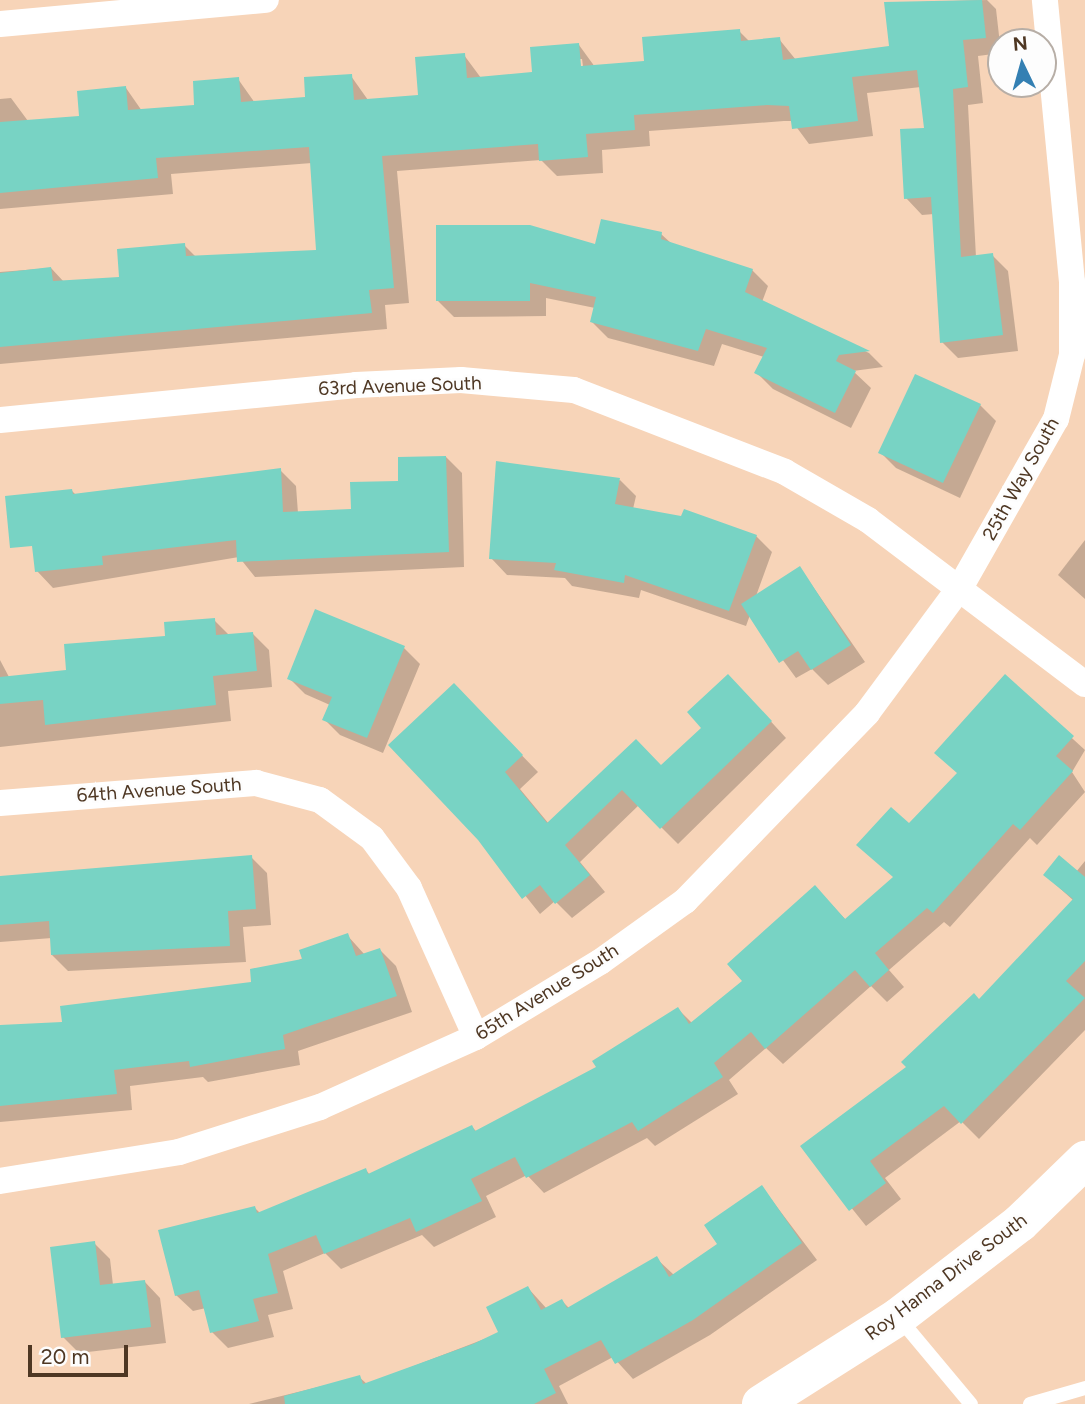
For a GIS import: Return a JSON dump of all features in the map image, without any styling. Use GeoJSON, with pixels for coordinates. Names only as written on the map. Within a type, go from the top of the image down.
{"type":"FeatureCollection","features":[{"type":"Feature","properties":{"kind":"street"},"geometry":{"type":"LineString","coordinates":[[16,15],[266,0]]}},
{"type":"Feature","properties":{"kind":"street","name":"25th Way South"},"geometry":{"type":"LineString","coordinates":[[961,586],[1056,419],[1072,355],[1072,282],[1045,0]]}},
{"type":"Feature","properties":{"kind":"street","name":"63rd Avenue South"},"geometry":{"type":"LineString","coordinates":[[0,420],[369,384],[461,380],[574,390],[785,472],[961,586]]}},
{"type":"Feature","properties":{"kind":"street"},"geometry":{"type":"LineString","coordinates":[[961,586],[1085,684]]}},
{"type":"Feature","properties":{"kind":"street","name":"65th Avenue South"},"geometry":{"type":"LineString","coordinates":[[0,1181],[179,1152],[320,1107],[476,1037],[685,901],[867,713],[961,586]]}},
{"type":"Feature","properties":{"kind":"street","name":"64th Avenue South"},"geometry":{"type":"LineString","coordinates":[[0,803],[256,783],[320,800],[372,838],[409,888],[476,1037]]}},
{"type":"Feature","properties":{"kind":"street","name":"Roy Hanna Drive South"},"geometry":{"type":"LineString","coordinates":[[761,1404],[898,1317],[1020,1223],[1085,1160]]}},
{"type":"Feature","properties":{"kind":"lane"},"geometry":{"type":"LineString","coordinates":[[898,1317],[971,1404]]}},
{"type":"Feature","properties":{"kind":"lane"},"geometry":{"type":"LineString","coordinates":[[1030,1404],[1085,1388]]}},
{"type":"Feature","properties":{"kind":"building"},"geometry":{"type":"Polygon","coordinates":[[[982,0],[986,38],[963,40],[968,87],[953,89],[961,257],[993,253],[1003,335],[940,343],[931,197],[904,199],[900,129],[924,128],[917,70],[852,77],[858,121],[792,129],[789,106],[767,105],[634,115],[635,130],[586,134],[588,157],[539,161],[538,144],[382,156],[394,288],[369,290],[372,313],[0,347],[0,273],[51,267],[53,281],[119,277],[117,249],[185,243],[186,256],[316,250],[309,147],[156,158],[158,178],[0,193],[0,122],[79,116],[77,91],[126,86],[128,110],[194,105],[193,81],[239,77],[241,102],[305,97],[304,77],[352,74],[354,100],[418,95],[415,57],[465,53],[467,78],[532,72],[530,47],[579,43],[581,66],[644,61],[642,37],[740,29],[741,41],[780,37],[783,60],[889,46],[884,2],[982,0]]]}},
{"type":"Feature","properties":{"kind":"building"},"geometry":{"type":"Polygon","coordinates":[[[601,219],[662,232],[661,239],[753,269],[745,292],[870,351],[839,355],[836,361],[856,371],[835,413],[754,373],[767,348],[706,329],[698,351],[590,322],[596,297],[530,283],[530,301],[436,301],[436,225],[530,225],[595,244],[601,219]]]}},
{"type":"Feature","properties":{"kind":"building"},"geometry":{"type":"Polygon","coordinates":[[[915,374],[981,404],[943,483],[878,453],[915,374]]]}},
{"type":"Feature","properties":{"kind":"building"},"geometry":{"type":"Polygon","coordinates":[[[446,456],[449,552],[237,562],[236,540],[102,556],[103,565],[35,572],[32,546],[10,548],[5,496],[72,489],[73,494],[281,468],[283,512],[351,509],[350,482],[398,481],[398,457],[446,456]]]}},
{"type":"Feature","properties":{"kind":"building"},"geometry":{"type":"Polygon","coordinates":[[[496,461],[620,478],[615,504],[681,516],[684,509],[757,535],[729,611],[625,575],[624,583],[554,570],[556,563],[489,559],[496,461]]]}},
{"type":"Feature","properties":{"kind":"building"},"geometry":{"type":"Polygon","coordinates":[[[800,566],[851,645],[811,670],[798,651],[779,663],[741,604],[800,566]]]}},
{"type":"Feature","properties":{"kind":"building"},"geometry":{"type":"Polygon","coordinates":[[[315,609],[405,646],[367,738],[322,720],[332,697],[287,679],[315,609]]]}},
{"type":"Feature","properties":{"kind":"building"},"geometry":{"type":"Polygon","coordinates":[[[215,618],[216,635],[253,632],[257,671],[213,676],[216,705],[45,725],[43,700],[0,704],[0,677],[66,670],[64,644],[165,636],[164,622],[215,618]]]}},
{"type":"Feature","properties":{"kind":"building"},"geometry":{"type":"Polygon","coordinates":[[[728,674],[772,721],[660,829],[622,790],[565,845],[590,875],[555,904],[540,885],[522,899],[478,840],[388,745],[454,683],[523,755],[505,772],[547,823],[636,739],[661,765],[701,728],[687,712],[728,674]]]}},
{"type":"Feature","properties":{"kind":"building"},"geometry":{"type":"Polygon","coordinates":[[[1005,674],[1074,736],[1056,756],[1073,771],[1020,830],[1013,824],[933,913],[927,908],[875,953],[889,970],[870,987],[855,970],[765,1049],[751,1032],[714,1063],[723,1077],[638,1131],[632,1122],[526,1178],[515,1157],[471,1179],[482,1201],[416,1232],[410,1218],[324,1254],[316,1235],[268,1254],[278,1293],[253,1299],[259,1321],[210,1333],[199,1290],[175,1296],[158,1230],[255,1206],[257,1213],[366,1168],[368,1174],[472,1125],[475,1131],[596,1067],[592,1061],[678,1007],[689,1024],[742,981],[727,964],[815,885],[845,919],[893,877],[856,845],[891,807],[909,823],[957,773],[934,753],[1005,674]]]}},
{"type":"Feature","properties":{"kind":"building"},"geometry":{"type":"Polygon","coordinates":[[[252,855],[256,909],[228,911],[230,946],[51,955],[49,921],[0,925],[0,876],[252,855]]]}},
{"type":"Feature","properties":{"kind":"building"},"geometry":{"type":"Polygon","coordinates":[[[1059,855],[1085,877],[1085,961],[1066,981],[1085,998],[961,1124],[944,1106],[870,1161],[886,1183],[849,1211],[800,1146],[906,1067],[901,1062],[974,993],[979,999],[1073,899],[1043,875],[1059,855]]]}},
{"type":"Feature","properties":{"kind":"building"},"geometry":{"type":"Polygon","coordinates":[[[348,933],[356,956],[380,948],[397,996],[283,1035],[285,1049],[190,1067],[189,1061],[114,1070],[117,1094],[0,1106],[0,1025],[62,1022],[60,1006],[251,982],[250,969],[302,959],[299,950],[348,933]]]}},
{"type":"Feature","properties":{"kind":"building"},"geometry":{"type":"Polygon","coordinates":[[[762,1185],[802,1243],[693,1320],[615,1364],[601,1340],[544,1369],[556,1393],[534,1404],[285,1404],[284,1396],[360,1375],[363,1384],[473,1344],[498,1332],[486,1307],[528,1286],[541,1310],[562,1299],[567,1308],[657,1256],[669,1277],[717,1244],[704,1225],[762,1185]]]}},
{"type":"Feature","properties":{"kind":"building"},"geometry":{"type":"Polygon","coordinates":[[[95,1241],[100,1285],[145,1280],[151,1327],[61,1338],[50,1247],[95,1241]]]}}]}
